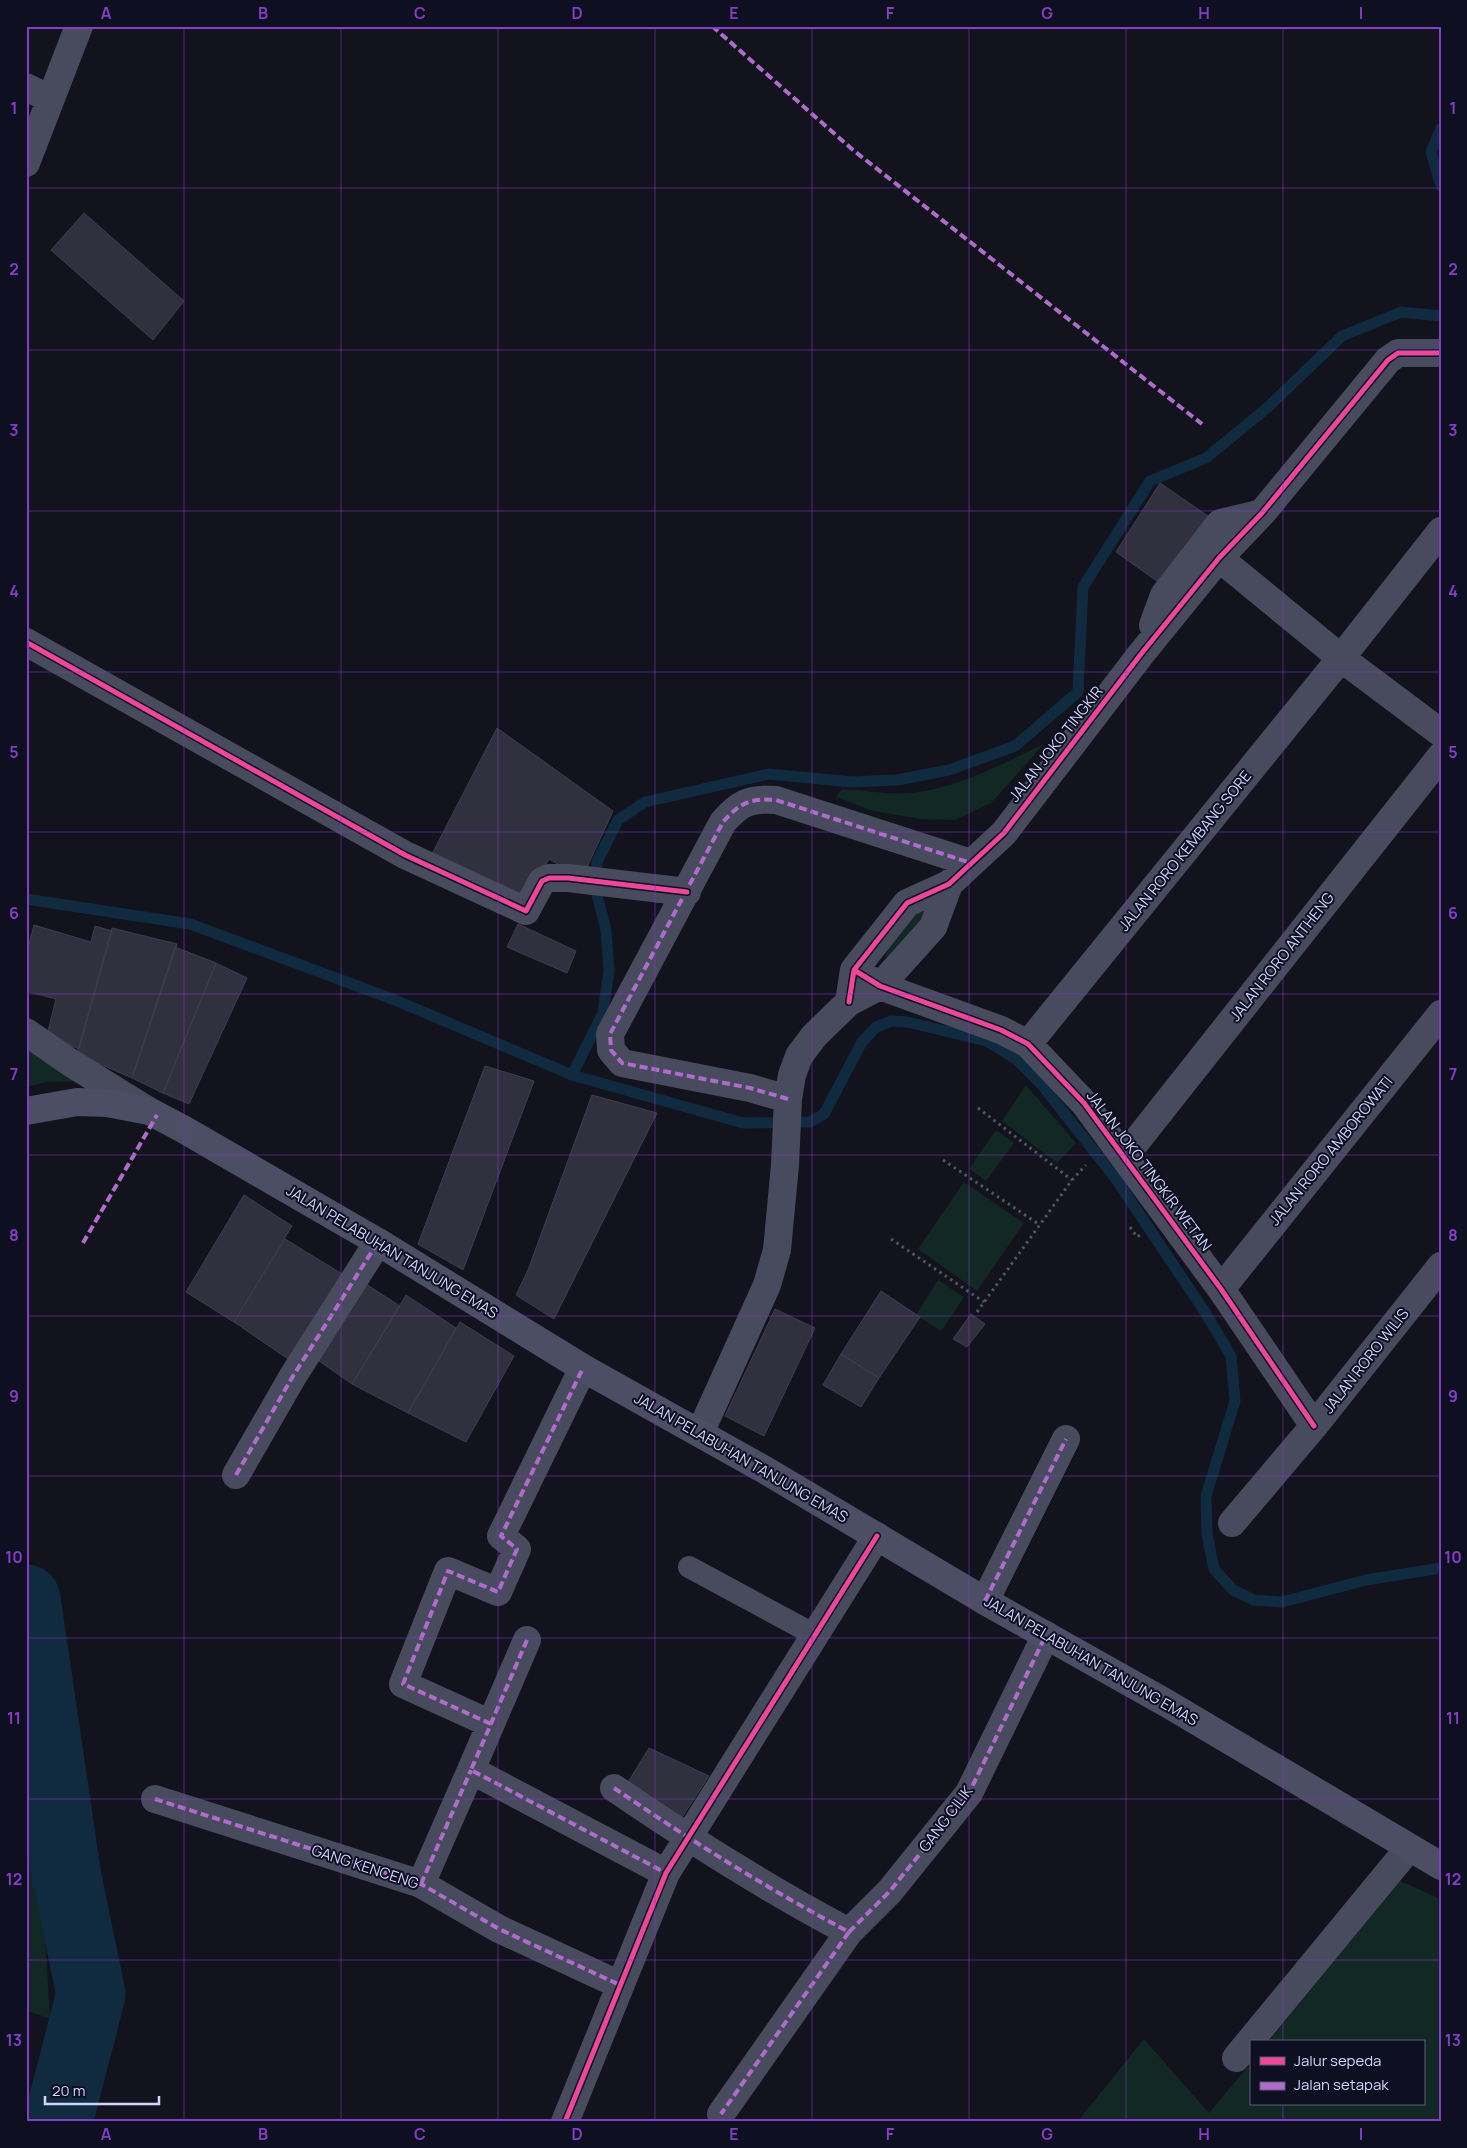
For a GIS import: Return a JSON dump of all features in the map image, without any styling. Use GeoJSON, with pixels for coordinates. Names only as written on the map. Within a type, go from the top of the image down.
{"type":"FeatureCollection","features":[{"type":"Feature","properties":{"kind":"main road","name":"JALAN PELABUHAN TANJUNG EMAS"},"geometry":{"type":"LineString","coordinates":[[26,1111],[77,1102],[126,1105],[149,1111],[378,1242],[583,1368],[700,1433],[985,1601],[1168,1704],[1441,1866]]}},
{"type":"Feature","properties":{"kind":"street"},"geometry":{"type":"LineString","coordinates":[[26,163],[38,93],[80,26]]}},
{"type":"Feature","properties":{"kind":"street"},"geometry":{"type":"LineString","coordinates":[[1262,513],[1388,360],[1398,353],[1441,354]]}},
{"type":"Feature","properties":{"kind":"street","name":"JALAN JOKO TINGKIR"},"geometry":{"type":"LineString","coordinates":[[854,970],[907,903],[950,884],[1004,832],[1141,654],[1219,558],[1262,513]]}},
{"type":"Feature","properties":{"kind":"street","name":"JALAN JOKO TINGKIR"},"geometry":{"type":"LineString","coordinates":[[1141,654],[1164,595],[1220,523],[1262,513]]}},
{"type":"Feature","properties":{"kind":"street","name":"JALAN RORO KEMBANG SORE"},"geometry":{"type":"LineString","coordinates":[[1028,1044],[1341,658],[1441,531]]}},
{"type":"Feature","properties":{"kind":"street"},"geometry":{"type":"LineString","coordinates":[[1219,558],[1341,658],[1441,733]]}},
{"type":"Feature","properties":{"kind":"street"},"geometry":{"type":"LineString","coordinates":[[26,642],[405,855],[526,911],[542,881],[549,878],[568,878],[687,892]]}},
{"type":"Feature","properties":{"kind":"street","name":"JALAN RORO ANTHENG"},"geometry":{"type":"LineString","coordinates":[[1124,1157],[1441,756]]}},
{"type":"Feature","properties":{"kind":"street"},"geometry":{"type":"LineString","coordinates":[[788,1105],[750,1088],[622,1063],[611,1050],[610,1034],[687,892],[722,822],[737,806],[760,799],[776,800],[971,863]]}},
{"type":"Feature","properties":{"kind":"street","name":"JALAN JOKO TINGKIR"},"geometry":{"type":"LineString","coordinates":[[880,986],[933,927],[950,884]]}},
{"type":"Feature","properties":{"kind":"street"},"geometry":{"type":"LineString","coordinates":[[849,1002],[854,970]]}},
{"type":"Feature","properties":{"kind":"street","name":"JALAN JOKO TINGKIR WETAN"},"geometry":{"type":"LineString","coordinates":[[854,970],[880,986],[1001,1030],[1028,1044],[1084,1103],[1221,1289],[1314,1426]]}},
{"type":"Feature","properties":{"kind":"street"},"geometry":{"type":"LineString","coordinates":[[700,1433],[767,1285],[777,1250],[786,1165],[788,1105],[792,1075],[799,1056],[814,1036],[849,1002],[880,986]]}},
{"type":"Feature","properties":{"kind":"street","name":"JALAN RORO AMBOROWATI"},"geometry":{"type":"LineString","coordinates":[[1221,1289],[1441,1014]]}},
{"type":"Feature","properties":{"kind":"street"},"geometry":{"type":"LineString","coordinates":[[26,1032],[70,1063],[149,1111]]}},
{"type":"Feature","properties":{"kind":"street"},"geometry":{"type":"LineString","coordinates":[[236,1475],[293,1376],[378,1242]]}},
{"type":"Feature","properties":{"kind":"street","name":"JALAN RORO WILIS"},"geometry":{"type":"LineString","coordinates":[[1232,1523],[1314,1426],[1441,1266]]}},
{"type":"Feature","properties":{"kind":"street"},"geometry":{"type":"LineString","coordinates":[[491,1724],[403,1684],[448,1570],[498,1592],[517,1549],[501,1536],[583,1368]]}},
{"type":"Feature","properties":{"kind":"street"},"geometry":{"type":"LineString","coordinates":[[985,1601],[1066,1439]]}},
{"type":"Feature","properties":{"kind":"street"},"geometry":{"type":"LineString","coordinates":[[565,2122],[666,1873],[877,1536]]}},
{"type":"Feature","properties":{"kind":"street","name":"GANG CILIK"},"geometry":{"type":"LineString","coordinates":[[721,2114],[849,1932],[890,1891],[969,1793],[1046,1635]]}},
{"type":"Feature","properties":{"kind":"street"},"geometry":{"type":"LineString","coordinates":[[421,1884],[527,1640]]}},
{"type":"Feature","properties":{"kind":"street"},"geometry":{"type":"LineString","coordinates":[[471,1770],[666,1873]]}},
{"type":"Feature","properties":{"kind":"street"},"geometry":{"type":"LineString","coordinates":[[614,1788],[688,1838],[797,1905],[849,1932]]}},
{"type":"Feature","properties":{"kind":"street","name":"GANG KENCENG"},"geometry":{"type":"LineString","coordinates":[[155,1798],[421,1884],[500,1929],[620,1985]]}},
{"type":"Feature","properties":{"kind":"street"},"geometry":{"type":"LineString","coordinates":[[1251,2040],[1409,1848]]}},
{"type":"Feature","properties":{"kind":"street"},"geometry":{"type":"LineString","coordinates":[[1236,2058],[1250,2041]]}},
{"type":"Feature","properties":{"kind":"lane"},"geometry":{"type":"LineString","coordinates":[[689,1567],[815,1635]]}},
{"type":"Feature","properties":{"kind":"path"},"geometry":{"type":"LineString","coordinates":[[978,1108],[1072,1180]]}},
{"type":"Feature","properties":{"kind":"path"},"geometry":{"type":"LineString","coordinates":[[943,1160],[1040,1225]]}},
{"type":"Feature","properties":{"kind":"path"},"geometry":{"type":"LineString","coordinates":[[977,1312],[1085,1164]]}},
{"type":"Feature","properties":{"kind":"path"},"geometry":{"type":"LineString","coordinates":[[891,1240],[984,1302]]}},
{"type":"Feature","properties":{"kind":"green space"},"geometry":{"type":"Polygon","coordinates":[[[1044,744],[991,803],[955,820],[921,819],[873,811],[836,797],[842,789],[885,793],[911,793],[946,786],[996,767],[1044,744]]]}},
{"type":"Feature","properties":{"kind":"green space"},"geometry":{"type":"Polygon","coordinates":[[[921,910],[926,914],[891,960],[885,957],[887,951],[916,912],[921,910]]]}},
{"type":"Feature","properties":{"kind":"green space"},"geometry":{"type":"Polygon","coordinates":[[[26,1044],[84,1081],[46,1082],[26,1087],[26,1044]]]}},
{"type":"Feature","properties":{"kind":"green space"},"geometry":{"type":"Polygon","coordinates":[[[1026,1085],[1076,1143],[1057,1163],[1002,1121],[1026,1085]]]}},
{"type":"Feature","properties":{"kind":"green space"},"geometry":{"type":"Polygon","coordinates":[[[996,1130],[1014,1143],[986,1181],[969,1169],[996,1130]]]}},
{"type":"Feature","properties":{"kind":"green space"},"geometry":{"type":"Polygon","coordinates":[[[964,1182],[1024,1223],[977,1291],[918,1249],[964,1182]]]}},
{"type":"Feature","properties":{"kind":"green space"},"geometry":{"type":"Polygon","coordinates":[[[938,1280],[964,1297],[941,1331],[916,1315],[938,1280]]]}},
{"type":"Feature","properties":{"kind":"green space"},"geometry":{"type":"Polygon","coordinates":[[[26,1783],[41,1864],[50,2019],[26,2010],[26,1783]]]}},
{"type":"Feature","properties":{"kind":"green space"},"geometry":{"type":"Polygon","coordinates":[[[1400,1881],[1441,1899],[1441,2122],[1077,2122],[1144,2039],[1209,2113],[1250,2064],[1250,2106],[1424,2106],[1424,2040],[1270,2040],[1400,1881]]]}},
{"type":"Feature","properties":{"kind":"building"},"geometry":{"type":"Polygon","coordinates":[[[84,213],[184,301],[153,340],[51,250],[84,213]]]}},
{"type":"Feature","properties":{"kind":"building"},"geometry":{"type":"Polygon","coordinates":[[[1160,483],[1208,516],[1161,584],[1116,552],[1160,483]]]}},
{"type":"Feature","properties":{"kind":"building"},"geometry":{"type":"Polygon","coordinates":[[[497,728],[613,811],[582,878],[549,859],[525,902],[432,854],[497,728]]]}},
{"type":"Feature","properties":{"kind":"building"},"geometry":{"type":"Polygon","coordinates":[[[518,924],[576,951],[567,973],[507,947],[518,924]]]}},
{"type":"Feature","properties":{"kind":"building"},"geometry":{"type":"Polygon","coordinates":[[[34,925],[91,942],[95,926],[112,931],[79,1049],[47,1035],[56,999],[26,991],[26,956],[34,925]]]}},
{"type":"Feature","properties":{"kind":"building"},"geometry":{"type":"Polygon","coordinates":[[[112,928],[177,944],[132,1078],[77,1054],[112,928]]]}},
{"type":"Feature","properties":{"kind":"building"},"geometry":{"type":"Polygon","coordinates":[[[175,947],[216,963],[163,1093],[132,1078],[175,947]]]}},
{"type":"Feature","properties":{"kind":"building"},"geometry":{"type":"Polygon","coordinates":[[[216,963],[247,978],[189,1104],[163,1093],[216,963]]]}},
{"type":"Feature","properties":{"kind":"building"},"geometry":{"type":"Polygon","coordinates":[[[485,1066],[534,1081],[463,1270],[418,1244],[485,1066]]]}},
{"type":"Feature","properties":{"kind":"building"},"geometry":{"type":"Polygon","coordinates":[[[592,1095],[657,1113],[554,1319],[516,1295],[528,1270],[592,1095]]]}},
{"type":"Feature","properties":{"kind":"building"},"geometry":{"type":"Polygon","coordinates":[[[244,1195],[292,1226],[234,1322],[186,1292],[244,1195]]]}},
{"type":"Feature","properties":{"kind":"building"},"geometry":{"type":"Polygon","coordinates":[[[285,1239],[347,1277],[294,1363],[234,1322],[285,1239]]]}},
{"type":"Feature","properties":{"kind":"building"},"geometry":{"type":"Polygon","coordinates":[[[366,1284],[400,1306],[352,1384],[319,1361],[366,1284]]]}},
{"type":"Feature","properties":{"kind":"building"},"geometry":{"type":"Polygon","coordinates":[[[881,1291],[920,1317],[879,1378],[841,1354],[881,1291]]]}},
{"type":"Feature","properties":{"kind":"building"},"geometry":{"type":"Polygon","coordinates":[[[406,1295],[456,1328],[408,1413],[352,1384],[406,1295]]]}},
{"type":"Feature","properties":{"kind":"building"},"geometry":{"type":"Polygon","coordinates":[[[775,1309],[815,1328],[764,1436],[725,1416],[775,1309]]]}},
{"type":"Feature","properties":{"kind":"building"},"geometry":{"type":"Polygon","coordinates":[[[971,1314],[985,1324],[967,1347],[953,1339],[971,1314]]]}},
{"type":"Feature","properties":{"kind":"building"},"geometry":{"type":"Polygon","coordinates":[[[460,1322],[514,1356],[466,1442],[408,1413],[460,1322]]]}},
{"type":"Feature","properties":{"kind":"building"},"geometry":{"type":"Polygon","coordinates":[[[841,1354],[879,1378],[861,1407],[823,1385],[841,1354]]]}},
{"type":"Feature","properties":{"kind":"building"},"geometry":{"type":"Polygon","coordinates":[[[649,1748],[709,1776],[677,1825],[622,1792],[649,1748]]]}},
{"type":"Feature","properties":{"kind":"waterway"},"geometry":{"type":"LineString","coordinates":[[1441,128],[1431,152],[1441,186]]}},
{"type":"Feature","properties":{"kind":"waterway"},"geometry":{"type":"LineString","coordinates":[[572,1075],[603,1013],[609,971],[606,930],[596,891],[597,862],[618,820],[645,802],[769,774],[852,782],[897,780],[949,770],[1015,746],[1078,692],[1083,587],[1150,481],[1206,458],[1267,408],[1342,336],[1401,312],[1441,316]]}},
{"type":"Feature","properties":{"kind":"waterway"},"geometry":{"type":"LineString","coordinates":[[26,899],[190,924],[395,1000],[572,1075],[743,1123],[810,1122],[824,1114],[862,1042],[876,1027],[892,1021],[907,1022],[987,1041],[1016,1059],[1042,1085],[1116,1179],[1205,1312],[1231,1356],[1235,1401],[1206,1496],[1207,1534],[1214,1569],[1233,1590],[1254,1600],[1282,1602],[1366,1580],[1441,1568]]}},
{"type":"Feature","properties":{"kind":"waterway"},"geometry":{"type":"LineString","coordinates":[[26,1599],[67,1878],[91,1994],[58,2122]]}},
{"type":"Feature","properties":{"kind":"marked path"},"geometry":{"type":"LineString","coordinates":[[712,26],[853,150],[1202,424]]}},
{"type":"Feature","properties":{"kind":"marked path"},"geometry":{"type":"LineString","coordinates":[[788,1099],[750,1088],[622,1063],[611,1050],[610,1034],[723,822],[735,810],[746,803],[759,800],[776,800],[971,863]]}},
{"type":"Feature","properties":{"kind":"marked path"},"geometry":{"type":"LineString","coordinates":[[83,1243],[157,1115]]}},
{"type":"Feature","properties":{"kind":"marked path"},"geometry":{"type":"LineString","coordinates":[[236,1475],[293,1376],[378,1242]]}},
{"type":"Feature","properties":{"kind":"marked path"},"geometry":{"type":"LineString","coordinates":[[491,1724],[403,1684],[448,1571],[498,1592],[517,1549],[501,1536],[583,1368]]}},
{"type":"Feature","properties":{"kind":"marked path"},"geometry":{"type":"LineString","coordinates":[[985,1601],[1066,1439]]}},
{"type":"Feature","properties":{"kind":"marked path"},"geometry":{"type":"LineString","coordinates":[[849,1932],[890,1891],[969,1793],[1046,1635]]}},
{"type":"Feature","properties":{"kind":"marked path"},"geometry":{"type":"LineString","coordinates":[[527,1640],[471,1770],[666,1873]]}},
{"type":"Feature","properties":{"kind":"marked path"},"geometry":{"type":"LineString","coordinates":[[421,1884],[471,1770]]}},
{"type":"Feature","properties":{"kind":"marked path"},"geometry":{"type":"LineString","coordinates":[[614,1788],[730,1863],[789,1899],[849,1932],[721,2114]]}},
{"type":"Feature","properties":{"kind":"marked path"},"geometry":{"type":"LineString","coordinates":[[155,1799],[421,1884],[499,1929],[620,1985]]}},
{"type":"Feature","properties":{"kind":"cycle path"},"geometry":{"type":"LineString","coordinates":[[849,1002],[854,970],[907,903],[949,884],[1004,833],[1141,654],[1219,558],[1262,513],[1388,360],[1398,353],[1441,353]]}},
{"type":"Feature","properties":{"kind":"cycle path"},"geometry":{"type":"LineString","coordinates":[[26,642],[405,855],[526,911],[542,881],[549,878],[568,878],[687,892]]}},
{"type":"Feature","properties":{"kind":"cycle path"},"geometry":{"type":"LineString","coordinates":[[854,970],[880,986],[1001,1030],[1028,1044],[1084,1103],[1221,1289],[1314,1426]]}},
{"type":"Feature","properties":{"kind":"cycle path"},"geometry":{"type":"LineString","coordinates":[[565,2122],[666,1873],[877,1536]]}}]}
